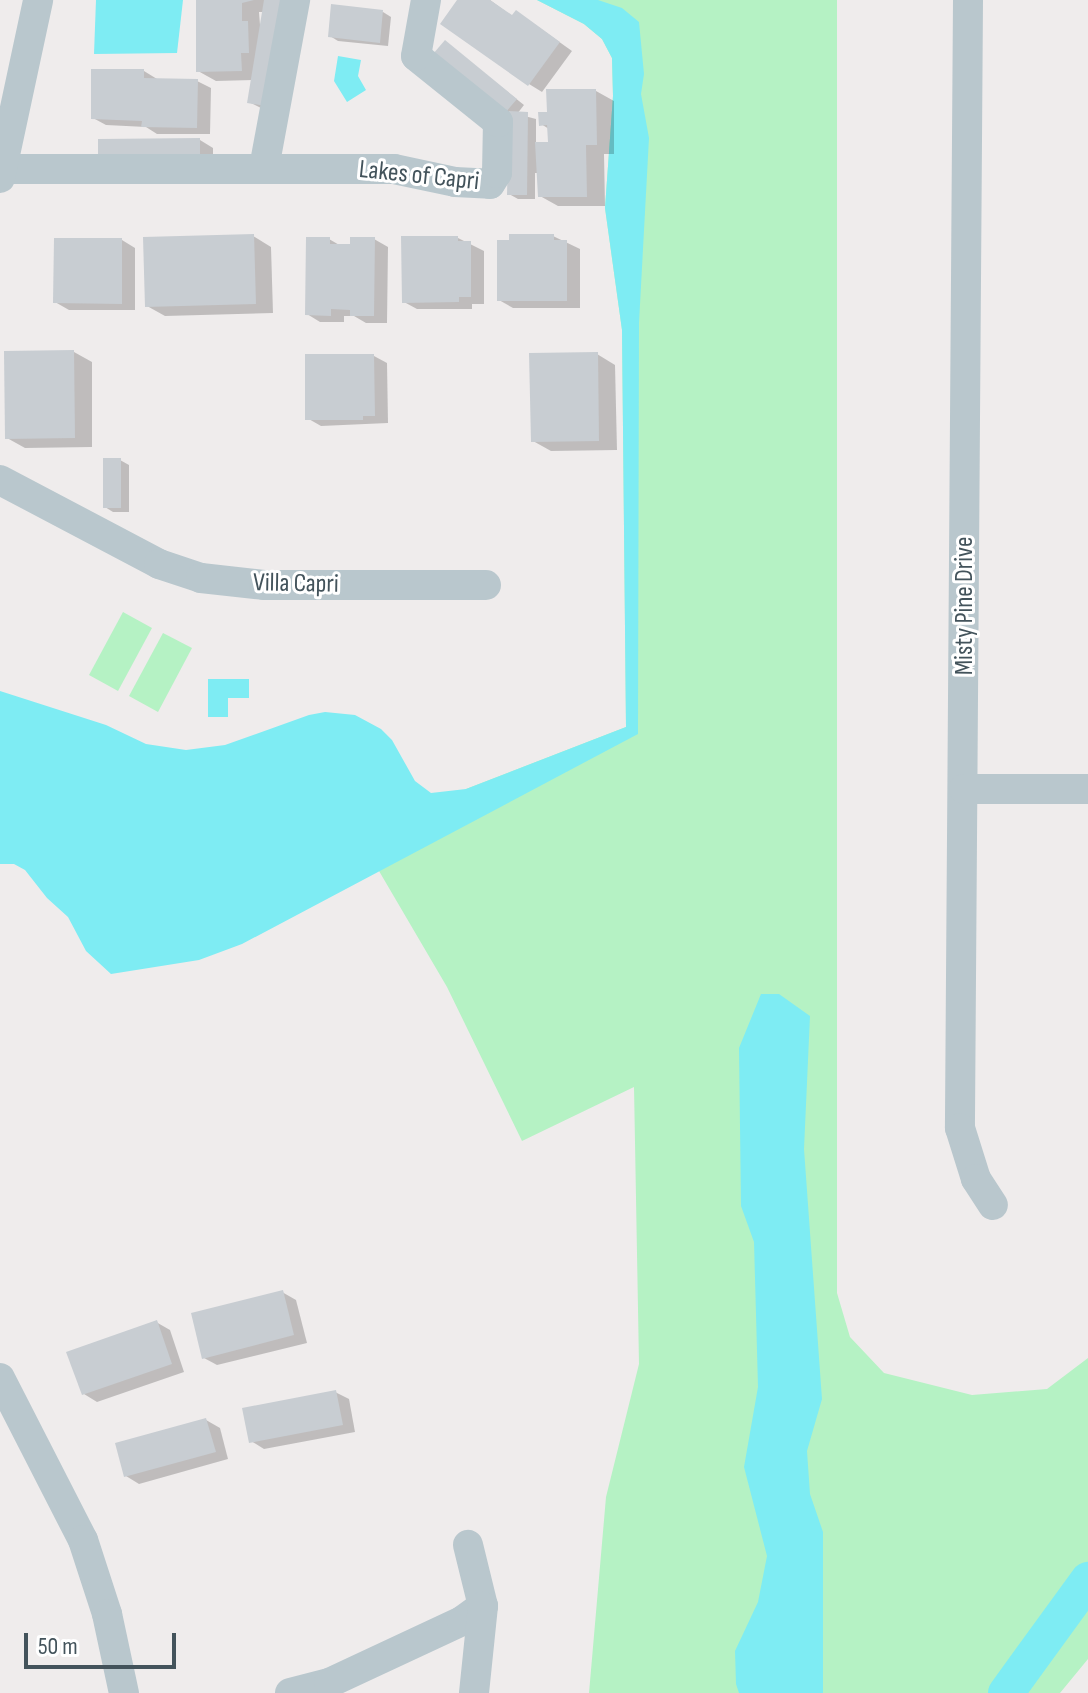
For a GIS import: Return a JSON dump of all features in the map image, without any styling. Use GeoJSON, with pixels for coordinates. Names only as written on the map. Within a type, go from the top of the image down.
{"type":"FeatureCollection","features":[{"type":"Feature","properties":{"kind":"street"},"geometry":{"type":"LineString","coordinates":[[1,173],[38,0]]}},
{"type":"Feature","properties":{"kind":"street"},"geometry":{"type":"LineString","coordinates":[[264,168],[295,0]]}},
{"type":"Feature","properties":{"kind":"street","name":"Lakes of Capri"},"geometry":{"type":"LineString","coordinates":[[1,173],[394,169],[455,182],[494,182],[498,122],[416,56],[426,0]]}},
{"type":"Feature","properties":{"kind":"street","name":"Misty Pine Drive"},"geometry":{"type":"LineString","coordinates":[[968,0],[960,1128],[976,1179],[993,1205]]}},
{"type":"Feature","properties":{"kind":"street","name":"Villa Capri"},"geometry":{"type":"LineString","coordinates":[[0,480],[176,571],[231,583],[486,585]]}},
{"type":"Feature","properties":{"kind":"street"},"geometry":{"type":"LineString","coordinates":[[964,789],[1088,789]]}},
{"type":"Feature","properties":{"kind":"street"},"geometry":{"type":"LineString","coordinates":[[0,1378],[83,1540],[107,1614],[124,1693]]}},
{"type":"Feature","properties":{"kind":"street"},"geometry":{"type":"LineString","coordinates":[[468,1545],[483,1606],[474,1693]]}},
{"type":"Feature","properties":{"kind":"street"},"geometry":{"type":"LineString","coordinates":[[290,1693],[329,1683],[462,1621],[483,1606]]}},
{"type":"Feature","properties":{"kind":"green space"},"geometry":{"type":"Polygon","coordinates":[[[537,0],[837,0],[837,1293],[850,1337],[884,1373],[972,1395],[1047,1389],[1088,1358],[1088,1659],[1060,1693],[589,1693],[606,1497],[639,1364],[634,1087],[522,1141],[447,987],[379,871],[466,789],[626,727],[622,330],[605,208],[613,96],[612,58],[602,39],[584,24],[537,0]]]}},
{"type":"Feature","properties":{"kind":"green space"},"geometry":{"type":"Polygon","coordinates":[[[123,612],[152,628],[118,691],[89,675],[123,612]]]}},
{"type":"Feature","properties":{"kind":"green space"},"geometry":{"type":"Polygon","coordinates":[[[163,633],[192,648],[158,712],[129,696],[163,633]]]}},
{"type":"Feature","properties":{"kind":"water"},"geometry":{"type":"Polygon","coordinates":[[[96,0],[183,0],[177,53],[94,54],[96,0]]]}},
{"type":"Feature","properties":{"kind":"water"},"geometry":{"type":"Polygon","coordinates":[[[537,0],[598,0],[622,8],[639,22],[644,74],[641,94],[649,138],[639,323],[638,734],[242,944],[199,960],[111,974],[86,951],[68,917],[47,898],[25,870],[14,864],[0,864],[0,691],[106,725],[146,744],[186,750],[225,745],[309,715],[325,712],[355,715],[381,729],[392,740],[415,781],[431,793],[466,789],[626,727],[622,330],[605,208],[613,96],[612,58],[602,39],[584,24],[537,0]]]}},
{"type":"Feature","properties":{"kind":"water"},"geometry":{"type":"Polygon","coordinates":[[[338,56],[361,60],[358,76],[366,90],[347,102],[334,81],[338,56]]]}},
{"type":"Feature","properties":{"kind":"water"},"geometry":{"type":"Polygon","coordinates":[[[208,679],[249,679],[249,698],[228,698],[228,717],[208,717],[208,679]]]}},
{"type":"Feature","properties":{"kind":"water"},"geometry":{"type":"Polygon","coordinates":[[[761,994],[779,994],[810,1016],[804,1149],[822,1399],[807,1451],[810,1494],[823,1532],[823,1693],[739,1693],[736,1684],[735,1651],[758,1602],[767,1556],[744,1467],[758,1387],[754,1242],[741,1206],[739,1048],[761,994]]]}},
{"type":"Feature","properties":{"kind":"building"},"geometry":{"type":"Polygon","coordinates":[[[196,0],[254,0],[242,3],[242,21],[248,21],[249,53],[241,53],[242,71],[196,72],[196,0]]]}},
{"type":"Feature","properties":{"kind":"building"},"geometry":{"type":"Polygon","coordinates":[[[264,0],[282,0],[266,106],[247,103],[264,0]]]}},
{"type":"Feature","properties":{"kind":"building"},"geometry":{"type":"Polygon","coordinates":[[[457,0],[490,0],[512,15],[516,10],[560,42],[528,86],[440,24],[457,0]]]}},
{"type":"Feature","properties":{"kind":"building"},"geometry":{"type":"Polygon","coordinates":[[[331,4],[383,10],[380,43],[328,37],[331,4]]]}},
{"type":"Feature","properties":{"kind":"building"},"geometry":{"type":"Polygon","coordinates":[[[445,40],[517,99],[505,113],[433,54],[445,40]]]}},
{"type":"Feature","properties":{"kind":"building"},"geometry":{"type":"Polygon","coordinates":[[[91,69],[144,69],[144,78],[198,79],[197,128],[141,127],[142,121],[91,119],[91,69]]]}},
{"type":"Feature","properties":{"kind":"building"},"geometry":{"type":"Polygon","coordinates":[[[546,89],[596,89],[597,145],[586,145],[587,197],[538,197],[535,142],[548,142],[547,125],[539,126],[538,112],[547,112],[546,89]]]}},
{"type":"Feature","properties":{"kind":"building"},"geometry":{"type":"Polygon","coordinates":[[[509,111],[528,112],[527,195],[507,195],[509,111]]]}},
{"type":"Feature","properties":{"kind":"building"},"geometry":{"type":"Polygon","coordinates":[[[200,138],[200,156],[98,157],[98,139],[200,138]]]}},
{"type":"Feature","properties":{"kind":"building"},"geometry":{"type":"Polygon","coordinates":[[[254,234],[256,304],[145,307],[143,237],[254,234]]]}},
{"type":"Feature","properties":{"kind":"building"},"geometry":{"type":"Polygon","coordinates":[[[509,234],[554,234],[554,240],[567,240],[567,301],[497,301],[497,240],[509,240],[509,234]]]}},
{"type":"Feature","properties":{"kind":"building"},"geometry":{"type":"Polygon","coordinates":[[[401,236],[458,236],[458,241],[471,241],[471,297],[459,297],[459,302],[402,303],[401,236]]]}},
{"type":"Feature","properties":{"kind":"building"},"geometry":{"type":"Polygon","coordinates":[[[306,237],[330,237],[330,244],[350,244],[350,237],[375,237],[374,316],[350,316],[350,310],[331,309],[331,316],[305,315],[306,237]]]}},
{"type":"Feature","properties":{"kind":"building"},"geometry":{"type":"Polygon","coordinates":[[[54,238],[122,238],[122,304],[53,303],[54,238]]]}},
{"type":"Feature","properties":{"kind":"building"},"geometry":{"type":"Polygon","coordinates":[[[74,350],[75,438],[5,439],[4,351],[74,350]]]}},
{"type":"Feature","properties":{"kind":"building"},"geometry":{"type":"Polygon","coordinates":[[[598,352],[599,441],[531,442],[529,353],[598,352]]]}},
{"type":"Feature","properties":{"kind":"building"},"geometry":{"type":"Polygon","coordinates":[[[305,354],[374,354],[375,416],[363,416],[363,420],[305,420],[305,354]]]}},
{"type":"Feature","properties":{"kind":"building"},"geometry":{"type":"Polygon","coordinates":[[[103,458],[121,458],[121,508],[103,508],[103,458]]]}},
{"type":"Feature","properties":{"kind":"building"},"geometry":{"type":"Polygon","coordinates":[[[283,1290],[294,1335],[202,1359],[191,1313],[283,1290]]]}},
{"type":"Feature","properties":{"kind":"building"},"geometry":{"type":"Polygon","coordinates":[[[157,1320],[172,1364],[82,1395],[66,1352],[157,1320]]]}},
{"type":"Feature","properties":{"kind":"building"},"geometry":{"type":"Polygon","coordinates":[[[336,1390],[343,1425],[249,1443],[242,1408],[336,1390]]]}},
{"type":"Feature","properties":{"kind":"building"},"geometry":{"type":"Polygon","coordinates":[[[206,1418],[216,1452],[124,1477],[115,1443],[206,1418]]]}},
{"type":"Feature","properties":{"kind":"waterway"},"geometry":{"type":"LineString","coordinates":[[1006,1693],[1088,1580]]}}]}
